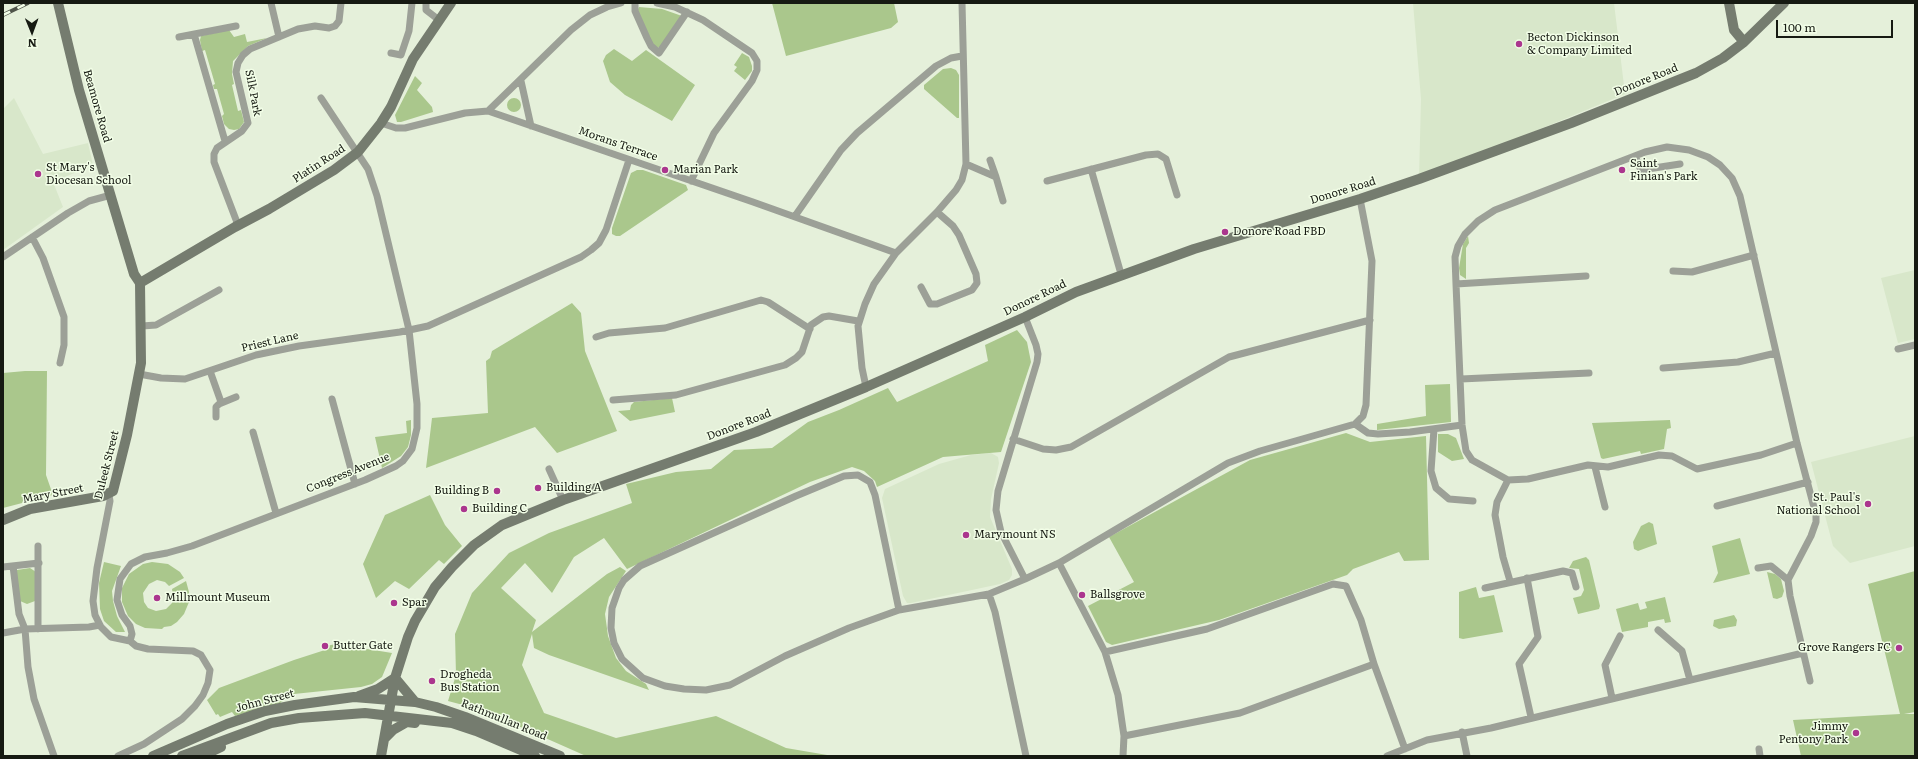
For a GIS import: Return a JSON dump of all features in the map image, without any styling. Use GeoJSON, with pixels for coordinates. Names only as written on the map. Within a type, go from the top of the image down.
{"type":"FeatureCollection","features":[{"type":"Feature","properties":{"kind":"main road","name":"Beamore Road"},"geometry":{"type":"LineString","coordinates":[[58,3],[79,90],[112,195],[134,274],[140,283]]}},
{"type":"Feature","properties":{"kind":"main road","name":"Platin Road"},"geometry":{"type":"LineString","coordinates":[[140,283],[334,170],[358,152],[381,123],[391,107],[413,59],[451,3]]}},
{"type":"Feature","properties":{"kind":"main road"},"geometry":{"type":"LineString","coordinates":[[1729,3],[1734,30],[1744,42]]}},
{"type":"Feature","properties":{"kind":"main road","name":"Donore Road"},"geometry":{"type":"LineString","coordinates":[[381,756],[395,678],[408,637],[415,621],[435,587],[462,556],[502,525],[563,500],[756,432],[866,387],[1025,317],[1076,292],[1121,274],[1260,229],[1360,199],[1571,123],[1696,73],[1723,58],[1744,42],[1784,3]]}},
{"type":"Feature","properties":{"kind":"main road","name":"Duleek Street"},"geometry":{"type":"LineString","coordinates":[[110,494],[115,486],[139,374],[142,326],[139,302],[140,283]]}},
{"type":"Feature","properties":{"kind":"main road","name":"Mary Street"},"geometry":{"type":"LineString","coordinates":[[3,520],[30,509],[110,494]]}},
{"type":"Feature","properties":{"kind":"main road"},"geometry":{"type":"LineString","coordinates":[[354,697],[378,689],[395,678],[415,702]]}},
{"type":"Feature","properties":{"kind":"main road","name":"John Street"},"geometry":{"type":"LineString","coordinates":[[153,756],[227,724],[265,711],[295,705],[354,697],[391,700]]}},
{"type":"Feature","properties":{"kind":"main road","name":"Rathmullan Road"},"geometry":{"type":"LineString","coordinates":[[391,700],[415,702],[465,717],[560,756]]}},
{"type":"Feature","properties":{"kind":"main road","name":"John Street"},"geometry":{"type":"LineString","coordinates":[[182,756],[271,723],[299,718],[365,713],[389,715]]}},
{"type":"Feature","properties":{"kind":"main road","name":"Rathmullan Road"},"geometry":{"type":"LineString","coordinates":[[389,715],[452,723],[476,731],[535,756]]}},
{"type":"Feature","properties":{"kind":"main road"},"geometry":{"type":"LineString","coordinates":[[384,739],[393,730],[406,722],[440,726],[452,723]]}},
{"type":"Feature","properties":{"kind":"main road"},"geometry":{"type":"LineString","coordinates":[[202,756],[232,741],[238,734]]}},
{"type":"Feature","properties":{"kind":"street"},"geometry":{"type":"LineString","coordinates":[[271,3],[278,37]]}},
{"type":"Feature","properties":{"kind":"street","name":"Silk Park"},"geometry":{"type":"LineString","coordinates":[[238,225],[214,162],[214,154],[217,148],[225,141],[242,131],[248,123],[237,76],[238,63],[250,49],[298,29],[315,26],[330,28],[335,26],[339,21],[341,3]]}},
{"type":"Feature","properties":{"kind":"street"},"geometry":{"type":"LineString","coordinates":[[391,53],[401,55],[409,31],[412,3]]}},
{"type":"Feature","properties":{"kind":"street"},"geometry":{"type":"LineString","coordinates":[[426,3],[426,10],[439,20]]}},
{"type":"Feature","properties":{"kind":"street"},"geometry":{"type":"LineString","coordinates":[[488,111],[521,81],[571,30],[590,15],[607,7],[621,3]]}},
{"type":"Feature","properties":{"kind":"street"},"geometry":{"type":"LineString","coordinates":[[635,3],[635,11],[647,38],[651,46],[659,53],[687,12]]}},
{"type":"Feature","properties":{"kind":"street"},"geometry":{"type":"LineString","coordinates":[[657,3],[675,7],[687,12],[726,34],[752,53],[757,61],[757,70],[752,80],[714,133],[691,180]]}},
{"type":"Feature","properties":{"kind":"street"},"geometry":{"type":"LineString","coordinates":[[866,387],[862,368],[858,321],[874,284],[896,253],[937,212],[956,190],[962,180],[966,164],[962,56],[962,3]]}},
{"type":"Feature","properties":{"kind":"street"},"geometry":{"type":"LineString","coordinates":[[179,37],[236,26]]}},
{"type":"Feature","properties":{"kind":"street"},"geometry":{"type":"LineString","coordinates":[[194,34],[225,141]]}},
{"type":"Feature","properties":{"kind":"street"},"geometry":{"type":"LineString","coordinates":[[795,216],[841,150],[857,133],[936,66],[951,58],[962,56]]}},
{"type":"Feature","properties":{"kind":"street"},"geometry":{"type":"LineString","coordinates":[[521,81],[531,126]]}},
{"type":"Feature","properties":{"kind":"street","name":"Congress Avenue"},"geometry":{"type":"LineString","coordinates":[[130,641],[132,634],[130,626],[122,615],[117,600],[120,579],[131,564],[145,556],[167,553],[192,546],[355,484],[396,466],[403,461],[412,449],[417,428],[417,404],[409,330],[376,194],[368,169],[321,98]]}},
{"type":"Feature","properties":{"kind":"street","name":"Morans Terrace"},"geometry":{"type":"LineString","coordinates":[[381,123],[387,126],[405,128],[428,121],[465,113],[488,111],[795,216],[896,253]]}},
{"type":"Feature","properties":{"kind":"street"},"geometry":{"type":"LineString","coordinates":[[1797,443],[1761,454],[1697,469],[1672,456],[1659,455],[1608,467],[1588,465],[1528,479],[1508,480],[1472,460],[1466,451],[1462,425],[1455,257],[1458,246],[1465,234],[1478,221],[1496,210],[1636,156],[1667,147],[1689,150],[1708,157],[1720,165],[1732,178],[1740,196],[1797,443],[1808,482],[1816,522],[1812,536],[1788,580],[1790,596],[1810,681]]}},
{"type":"Feature","properties":{"kind":"street"},"geometry":{"type":"LineString","coordinates":[[1047,181],[1146,155],[1158,154],[1166,159],[1177,195]]}},
{"type":"Feature","properties":{"kind":"street"},"geometry":{"type":"LineString","coordinates":[[1636,156],[1641,170],[1680,164]]}},
{"type":"Feature","properties":{"kind":"street","name":"Priest Lane"},"geometry":{"type":"LineString","coordinates":[[139,374],[177,379],[185,378],[256,355],[299,346],[428,326],[581,257],[591,250],[599,242],[606,230],[629,160]]}},
{"type":"Feature","properties":{"kind":"street"},"geometry":{"type":"LineString","coordinates":[[990,160],[1004,201]]}},
{"type":"Feature","properties":{"kind":"street"},"geometry":{"type":"LineString","coordinates":[[966,164],[996,177]]}},
{"type":"Feature","properties":{"kind":"street"},"geometry":{"type":"LineString","coordinates":[[1091,169],[1121,274]]}},
{"type":"Feature","properties":{"kind":"street"},"geometry":{"type":"LineString","coordinates":[[3,257],[68,213],[89,201],[112,195]]}},
{"type":"Feature","properties":{"kind":"street"},"geometry":{"type":"LineString","coordinates":[[899,610],[875,496],[870,482],[858,475],[844,476],[802,493],[640,566],[624,580],[619,588],[612,608],[611,628],[614,643],[622,659],[643,678],[665,686],[706,690],[730,685],[785,656],[849,628],[899,610],[990,594],[1059,563],[1228,463],[1260,451],[1355,424],[1363,416],[1366,405],[1372,261],[1360,199]]}},
{"type":"Feature","properties":{"kind":"street"},"geometry":{"type":"LineString","coordinates":[[921,286],[926,300],[930,304],[937,304],[972,290],[977,284],[976,274],[959,235],[953,226],[937,212]]}},
{"type":"Feature","properties":{"kind":"street"},"geometry":{"type":"LineString","coordinates":[[32,237],[46,265],[64,317],[64,346],[60,363]]}},
{"type":"Feature","properties":{"kind":"street"},"geometry":{"type":"LineString","coordinates":[[1673,271],[1692,272],[1754,255]]}},
{"type":"Feature","properties":{"kind":"street"},"geometry":{"type":"LineString","coordinates":[[1456,284],[1586,276]]}},
{"type":"Feature","properties":{"kind":"street"},"geometry":{"type":"LineString","coordinates":[[142,326],[156,325],[218,290]]}},
{"type":"Feature","properties":{"kind":"street"},"geometry":{"type":"LineString","coordinates":[[596,337],[609,333],[665,328],[761,300],[768,302],[810,329]]}},
{"type":"Feature","properties":{"kind":"street"},"geometry":{"type":"LineString","coordinates":[[613,400],[676,395],[785,365],[802,352],[810,329],[817,321],[829,316],[858,321]]}},
{"type":"Feature","properties":{"kind":"street"},"geometry":{"type":"LineString","coordinates":[[1025,317],[1038,354],[998,491],[996,510],[1000,532],[1025,579]]}},
{"type":"Feature","properties":{"kind":"street"},"geometry":{"type":"LineString","coordinates":[[1013,439],[1043,449],[1056,450],[1071,447],[1229,357],[1370,320]]}},
{"type":"Feature","properties":{"kind":"street"},"geometry":{"type":"LineString","coordinates":[[1898,349],[1915,345]]}},
{"type":"Feature","properties":{"kind":"street"},"geometry":{"type":"LineString","coordinates":[[1663,368],[1738,362],[1776,353]]}},
{"type":"Feature","properties":{"kind":"street"},"geometry":{"type":"LineString","coordinates":[[210,370],[222,402]]}},
{"type":"Feature","properties":{"kind":"street"},"geometry":{"type":"LineString","coordinates":[[1461,379],[1589,373]]}},
{"type":"Feature","properties":{"kind":"street"},"geometry":{"type":"LineString","coordinates":[[216,417],[216,407],[222,402],[236,397]]}},
{"type":"Feature","properties":{"kind":"street"},"geometry":{"type":"LineString","coordinates":[[332,399],[355,484]]}},
{"type":"Feature","properties":{"kind":"street"},"geometry":{"type":"LineString","coordinates":[[1355,424],[1368,433],[1378,434],[1462,425]]}},
{"type":"Feature","properties":{"kind":"street"},"geometry":{"type":"LineString","coordinates":[[1434,429],[1431,471],[1436,488],[1449,499],[1473,501]]}},
{"type":"Feature","properties":{"kind":"street"},"geometry":{"type":"LineString","coordinates":[[253,432],[276,513]]}},
{"type":"Feature","properties":{"kind":"street"},"geometry":{"type":"LineString","coordinates":[[1596,467],[1605,508]]}},
{"type":"Feature","properties":{"kind":"street"},"geometry":{"type":"LineString","coordinates":[[549,469],[563,500]]}},
{"type":"Feature","properties":{"kind":"street"},"geometry":{"type":"LineString","coordinates":[[1508,480],[1497,502],[1496,515],[1500,543],[1510,581]]}},
{"type":"Feature","properties":{"kind":"street"},"geometry":{"type":"LineString","coordinates":[[1717,506],[1808,482]]}},
{"type":"Feature","properties":{"kind":"street","name":"Duleek Street"},"geometry":{"type":"LineString","coordinates":[[100,625],[93,601],[97,568],[110,501],[110,494]]}},
{"type":"Feature","properties":{"kind":"street"},"geometry":{"type":"LineString","coordinates":[[38,546],[38,629]]}},
{"type":"Feature","properties":{"kind":"street"},"geometry":{"type":"LineString","coordinates":[[3,567],[39,563]]}},
{"type":"Feature","properties":{"kind":"street"},"geometry":{"type":"LineString","coordinates":[[1059,563],[1105,652],[1118,695],[1124,736],[1123,756]]}},
{"type":"Feature","properties":{"kind":"street"},"geometry":{"type":"LineString","coordinates":[[13,566],[19,614],[26,629],[28,667],[34,699],[54,756]]}},
{"type":"Feature","properties":{"kind":"street"},"geometry":{"type":"LineString","coordinates":[[1758,568],[1771,566],[1788,580]]}},
{"type":"Feature","properties":{"kind":"street"},"geometry":{"type":"LineString","coordinates":[[1485,588],[1510,581],[1563,571],[1572,573],[1576,587]]}},
{"type":"Feature","properties":{"kind":"street"},"geometry":{"type":"LineString","coordinates":[[1527,578],[1538,637],[1519,664],[1531,717]]}},
{"type":"Feature","properties":{"kind":"street"},"geometry":{"type":"LineString","coordinates":[[1105,652],[1207,629],[1333,584],[1346,586],[1361,620],[1374,664],[1405,749]]}},
{"type":"Feature","properties":{"kind":"street"},"geometry":{"type":"LineString","coordinates":[[990,594],[1026,756]]}},
{"type":"Feature","properties":{"kind":"street"},"geometry":{"type":"LineString","coordinates":[[3,633],[26,629],[89,627],[100,625],[111,636],[130,641],[136,646],[148,649],[192,651],[202,655],[210,670],[208,683],[203,695],[195,706],[182,719],[144,744],[118,756]]}},
{"type":"Feature","properties":{"kind":"street"},"geometry":{"type":"LineString","coordinates":[[1658,630],[1682,651],[1690,680]]}},
{"type":"Feature","properties":{"kind":"street"},"geometry":{"type":"LineString","coordinates":[[1612,698],[1605,665],[1620,636]]}},
{"type":"Feature","properties":{"kind":"street"},"geometry":{"type":"LineString","coordinates":[[1387,756],[1428,740],[1462,732],[1491,728],[1531,717],[1803,653]]}},
{"type":"Feature","properties":{"kind":"street"},"geometry":{"type":"LineString","coordinates":[[1124,736],[1240,713],[1374,664]]}},
{"type":"Feature","properties":{"kind":"street"},"geometry":{"type":"LineString","coordinates":[[1462,732],[1467,756]]}},
{"type":"Feature","properties":{"kind":"shaded area"},"geometry":{"type":"Polygon","coordinates":[[[1413,3],[1614,3],[1625,94],[1419,179],[1421,99],[1413,3]]]}},
{"type":"Feature","properties":{"kind":"shaded area","name":"St Mary's Diocesan School"},"geometry":{"type":"Polygon","coordinates":[[[14,98],[43,154],[88,143],[93,165],[53,182],[63,207],[3,250],[3,109],[14,98]]]}},
{"type":"Feature","properties":{"kind":"shaded area"},"geometry":{"type":"Polygon","coordinates":[[[1915,270],[1915,339],[1898,343],[1881,278],[1915,270]]]}},
{"type":"Feature","properties":{"kind":"shaded area","name":"St. Paul's National School"},"geometry":{"type":"Polygon","coordinates":[[[1915,436],[1915,546],[1850,563],[1833,546],[1811,462],[1915,436]]]}},
{"type":"Feature","properties":{"kind":"shaded area"},"geometry":{"type":"Polygon","coordinates":[[[991,453],[998,457],[999,463],[991,499],[990,517],[1012,569],[1012,575],[1009,580],[1000,584],[907,603],[903,596],[882,498],[885,489],[939,464],[971,455],[991,453]]]}},
{"type":"Feature","properties":{"kind":"green space"},"geometry":{"type":"Polygon","coordinates":[[[772,3],[894,3],[898,22],[891,28],[786,56],[772,3]]]}},
{"type":"Feature","properties":{"kind":"green space"},"geometry":{"type":"Polygon","coordinates":[[[639,7],[662,9],[682,16],[662,46],[657,48],[651,42],[637,11],[639,7]]]}},
{"type":"Feature","properties":{"kind":"green space"},"geometry":{"type":"Polygon","coordinates":[[[229,30],[234,37],[245,34],[247,42],[267,38],[248,46],[233,61],[232,74],[234,84],[232,85],[238,111],[241,110],[244,122],[239,129],[234,130],[229,129],[224,124],[222,116],[224,114],[217,89],[214,89],[213,85],[215,84],[205,50],[202,51],[200,40],[201,36],[229,30]]]}},
{"type":"Feature","properties":{"kind":"green space"},"geometry":{"type":"Polygon","coordinates":[[[614,49],[632,61],[646,50],[695,85],[672,121],[625,95],[610,82],[603,61],[606,55],[614,49]]]}},
{"type":"Feature","properties":{"kind":"green space"},"geometry":{"type":"Polygon","coordinates":[[[742,53],[749,57],[752,66],[752,71],[745,80],[734,71],[737,67],[734,65],[742,53]]]}},
{"type":"Feature","properties":{"kind":"green space"},"geometry":{"type":"Polygon","coordinates":[[[951,68],[956,70],[959,75],[959,118],[957,118],[924,89],[924,85],[943,69],[951,68]]]}},
{"type":"Feature","properties":{"kind":"green space"},"geometry":{"type":"Polygon","coordinates":[[[415,76],[422,83],[417,90],[432,107],[433,112],[397,122],[395,115],[415,76]]]}},
{"type":"Feature","properties":{"kind":"green space"},"geometry":{"type":"Polygon","coordinates":[[[511,98],[517,98],[521,102],[521,108],[517,112],[511,112],[507,108],[507,102],[511,98]]]}},
{"type":"Feature","properties":{"kind":"green space"},"geometry":{"type":"Polygon","coordinates":[[[637,170],[643,170],[686,185],[688,190],[620,236],[616,236],[612,234],[612,228],[631,173],[637,170]]]}},
{"type":"Feature","properties":{"kind":"green space"},"geometry":{"type":"Polygon","coordinates":[[[1468,236],[1469,243],[1466,248],[1466,279],[1460,275],[1459,268],[1463,244],[1468,236]]]}},
{"type":"Feature","properties":{"kind":"green space"},"geometry":{"type":"Polygon","coordinates":[[[572,303],[581,313],[585,351],[617,431],[557,453],[535,427],[426,468],[432,418],[488,413],[486,361],[490,358],[492,351],[572,303]]]}},
{"type":"Feature","properties":{"kind":"green space"},"geometry":{"type":"Polygon","coordinates":[[[1017,330],[1027,342],[1031,362],[1001,452],[943,457],[877,487],[875,481],[864,471],[852,467],[810,482],[627,569],[604,538],[574,557],[552,593],[525,563],[501,588],[536,620],[532,632],[607,574],[620,567],[626,571],[609,597],[605,614],[608,636],[616,658],[626,671],[646,684],[649,690],[549,655],[534,648],[532,634],[522,665],[544,713],[616,738],[716,716],[786,748],[833,756],[586,756],[482,710],[448,701],[456,675],[455,634],[472,593],[509,553],[549,533],[632,503],[626,484],[676,472],[711,469],[734,450],[772,448],[808,422],[888,388],[897,402],[988,361],[985,345],[1017,330]]]}},
{"type":"Feature","properties":{"kind":"green space"},"geometry":{"type":"Polygon","coordinates":[[[47,371],[46,475],[53,495],[3,508],[3,373],[47,371]]]}},
{"type":"Feature","properties":{"kind":"green space"},"geometry":{"type":"Polygon","coordinates":[[[1450,384],[1451,422],[1377,430],[1377,424],[1426,416],[1425,385],[1450,384]]]}},
{"type":"Feature","properties":{"kind":"green space"},"geometry":{"type":"Polygon","coordinates":[[[672,398],[675,412],[630,421],[618,411],[630,410],[631,405],[634,402],[672,398]]]}},
{"type":"Feature","properties":{"kind":"green space"},"geometry":{"type":"Polygon","coordinates":[[[411,420],[411,435],[408,447],[401,456],[382,468],[375,437],[407,433],[406,421],[411,420]]]}},
{"type":"Feature","properties":{"kind":"green space"},"geometry":{"type":"Polygon","coordinates":[[[1670,420],[1671,428],[1667,429],[1664,449],[1641,454],[1640,451],[1603,459],[1601,458],[1592,423],[1670,420]]]}},
{"type":"Feature","properties":{"kind":"green space"},"geometry":{"type":"Polygon","coordinates":[[[1346,433],[1370,442],[1426,436],[1429,560],[1404,561],[1399,552],[1353,569],[1347,575],[1219,620],[1112,645],[1106,642],[1088,606],[1134,582],[1109,537],[1250,460],[1346,433]]]}},
{"type":"Feature","properties":{"kind":"green space"},"geometry":{"type":"Polygon","coordinates":[[[1438,434],[1448,434],[1456,438],[1464,459],[1452,461],[1438,452],[1438,434]]]}},
{"type":"Feature","properties":{"kind":"green space"},"geometry":{"type":"Polygon","coordinates":[[[430,495],[445,525],[462,546],[444,564],[439,560],[409,589],[395,581],[376,598],[363,564],[385,515],[430,495]]]}},
{"type":"Feature","properties":{"kind":"green space"},"geometry":{"type":"Polygon","coordinates":[[[1649,522],[1653,524],[1657,544],[1638,551],[1634,549],[1633,542],[1641,526],[1649,522]]]}},
{"type":"Feature","properties":{"kind":"green space"},"geometry":{"type":"Polygon","coordinates":[[[1740,538],[1750,574],[1713,583],[1718,573],[1712,546],[1740,538]]]}},
{"type":"Feature","properties":{"kind":"green space"},"geometry":{"type":"Polygon","coordinates":[[[1586,557],[1589,560],[1600,606],[1599,609],[1578,614],[1573,598],[1581,596],[1584,590],[1579,569],[1569,568],[1573,561],[1586,557]]]}},
{"type":"Feature","properties":{"kind":"green space"},"geometry":{"type":"Polygon","coordinates":[[[104,562],[121,566],[112,591],[117,616],[125,632],[116,632],[104,621],[100,609],[99,583],[104,562]]]}},
{"type":"Feature","properties":{"kind":"green space"},"geometry":{"type":"Polygon","coordinates":[[[152,562],[168,564],[180,572],[184,578],[169,586],[165,582],[157,580],[149,584],[143,593],[144,602],[148,608],[156,611],[166,609],[172,603],[172,589],[186,581],[189,592],[189,602],[184,614],[177,622],[162,629],[145,628],[136,624],[128,616],[122,602],[122,588],[129,574],[143,564],[152,562]]]}},
{"type":"Feature","properties":{"kind":"green space"},"geometry":{"type":"Polygon","coordinates":[[[30,568],[36,572],[35,601],[27,604],[20,601],[16,574],[17,570],[30,568]]]}},
{"type":"Feature","properties":{"kind":"green space"},"geometry":{"type":"Polygon","coordinates":[[[1915,571],[1915,712],[1904,714],[1915,714],[1915,756],[1801,756],[1793,720],[1900,714],[1868,584],[1915,571]]]}},
{"type":"Feature","properties":{"kind":"green space"},"geometry":{"type":"Polygon","coordinates":[[[1767,572],[1775,574],[1781,579],[1784,591],[1782,597],[1777,599],[1773,598],[1767,572]]]}},
{"type":"Feature","properties":{"kind":"green space"},"geometry":{"type":"Polygon","coordinates":[[[1476,587],[1479,598],[1494,595],[1503,632],[1463,639],[1459,638],[1459,592],[1476,587]]]}},
{"type":"Feature","properties":{"kind":"green space"},"geometry":{"type":"Polygon","coordinates":[[[1665,597],[1671,622],[1665,623],[1664,619],[1648,622],[1648,627],[1622,632],[1616,609],[1638,603],[1640,610],[1647,608],[1645,602],[1665,597]]]}},
{"type":"Feature","properties":{"kind":"green space"},"geometry":{"type":"Polygon","coordinates":[[[1734,615],[1737,620],[1736,626],[1719,629],[1713,626],[1714,620],[1734,615]]]}},
{"type":"Feature","properties":{"kind":"green space"},"geometry":{"type":"Polygon","coordinates":[[[336,644],[392,653],[382,677],[372,684],[361,687],[294,694],[280,703],[235,716],[232,712],[220,717],[218,714],[216,715],[207,700],[219,688],[325,650],[326,646],[336,644]]]}},
{"type":"Feature","properties":{"kind":"railway"},"geometry":{"type":"LineString","coordinates":[[3,15],[28,3]]}},
{"type":"Feature","properties":{"kind":"place","name":"Becton Dickinson & Company Limited"},"geometry":{"type":"Point","coordinates":[1519,44]}},
{"type":"Feature","properties":{"kind":"place","name":"Marian Park"},"geometry":{"type":"Point","coordinates":[665,170]}},
{"type":"Feature","properties":{"kind":"place","name":"Saint Finian's Park"},"geometry":{"type":"Point","coordinates":[1622,170]}},
{"type":"Feature","properties":{"kind":"place","name":"St Mary's Diocesan School"},"geometry":{"type":"Point","coordinates":[38,174]}},
{"type":"Feature","properties":{"kind":"place","name":"Donore Road FBD"},"geometry":{"type":"Point","coordinates":[1225,232]}},
{"type":"Feature","properties":{"kind":"place","name":"Building A"},"geometry":{"type":"Point","coordinates":[538,488]}},
{"type":"Feature","properties":{"kind":"place","name":"Building B"},"geometry":{"type":"Point","coordinates":[497,491]}},
{"type":"Feature","properties":{"kind":"place","name":"St. Paul's National School"},"geometry":{"type":"Point","coordinates":[1868,504]}},
{"type":"Feature","properties":{"kind":"place","name":"Building C"},"geometry":{"type":"Point","coordinates":[464,509]}},
{"type":"Feature","properties":{"kind":"place","name":"Marymount NS"},"geometry":{"type":"Point","coordinates":[966,535]}},
{"type":"Feature","properties":{"kind":"place","name":"Ballsgrove"},"geometry":{"type":"Point","coordinates":[1082,595]}},
{"type":"Feature","properties":{"kind":"place","name":"Millmount Museum"},"geometry":{"type":"Point","coordinates":[157,598]}},
{"type":"Feature","properties":{"kind":"place","name":"Spar"},"geometry":{"type":"Point","coordinates":[394,603]}},
{"type":"Feature","properties":{"kind":"place","name":"Butter Gate"},"geometry":{"type":"Point","coordinates":[325,646]}},
{"type":"Feature","properties":{"kind":"place","name":"Grove Rangers FC"},"geometry":{"type":"Point","coordinates":[1899,648]}},
{"type":"Feature","properties":{"kind":"place","name":"Drogheda Bus Station"},"geometry":{"type":"Point","coordinates":[432,681]}},
{"type":"Feature","properties":{"kind":"place","name":"Jimmy Pentony Park"},"geometry":{"type":"Point","coordinates":[1856,733]}}]}
